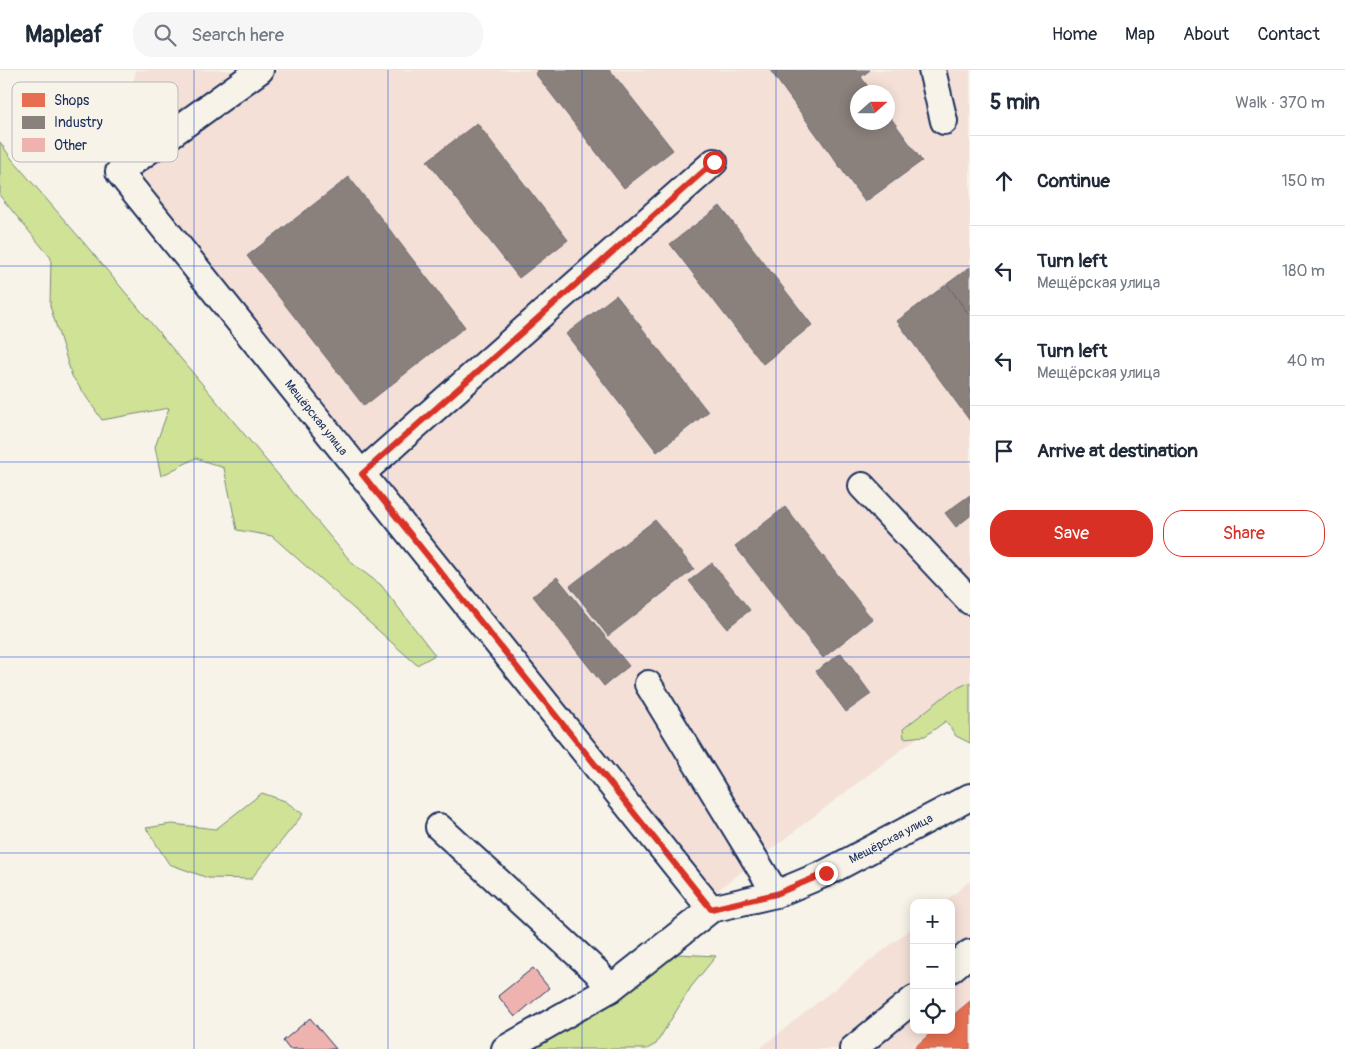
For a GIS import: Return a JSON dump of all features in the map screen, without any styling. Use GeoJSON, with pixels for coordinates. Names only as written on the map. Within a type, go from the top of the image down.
{"type":"FeatureCollection","features":[{"type":"Feature","properties":{"kind":"street","name":"Мещёрская улица"},"geometry":{"type":"LineString","coordinates":[[178,129],[260,70]]}},
{"type":"Feature","properties":{"kind":"street"},"geometry":{"type":"LineString","coordinates":[[932,70],[944,121]]}},
{"type":"Feature","properties":{"kind":"street","name":"Мещёрская улица"},"geometry":{"type":"LineString","coordinates":[[133,162],[119,172],[711,909],[776,894],[826,873],[970,797]]}},
{"type":"Feature","properties":{"kind":"street"},"geometry":{"type":"LineString","coordinates":[[362,474],[714,162]]}},
{"type":"Feature","properties":{"kind":"street"},"geometry":{"type":"LineString","coordinates":[[862,486],[970,601]]}},
{"type":"Feature","properties":{"kind":"street"},"geometry":{"type":"LineString","coordinates":[[648,684],[776,894]]}},
{"type":"Feature","properties":{"kind":"street"},"geometry":{"type":"LineString","coordinates":[[439,827],[597,972],[610,989]]}},
{"type":"Feature","properties":{"kind":"street"},"geometry":{"type":"LineString","coordinates":[[505,1049],[610,989],[711,909]]}},
{"type":"Feature","properties":{"kind":"street"},"geometry":{"type":"LineString","coordinates":[[955,966],[970,954]]}},
{"type":"Feature","properties":{"kind":"street"},"geometry":{"type":"LineString","coordinates":[[861,1047],[910,1003]]}},
{"type":"Feature","properties":{"kind":"shaded area"},"geometry":{"type":"Polygon","coordinates":[[[136,70],[970,70],[970,697],[714,893],[124,162],[178,162],[178,82],[133,82],[136,70]]]}},
{"type":"Feature","properties":{"kind":"shaded area"},"geometry":{"type":"Polygon","coordinates":[[[970,881],[970,1049],[759,1049],[910,929],[910,1034],[955,1034],[955,899],[948,899],[970,881]]]}},
{"type":"Feature","properties":{"kind":"green space"},"geometry":{"type":"Polygon","coordinates":[[[0,142],[12,162],[14,162],[79,237],[353,564],[381,585],[435,655],[417,665],[272,536],[237,530],[224,468],[196,458],[161,476],[155,447],[169,408],[102,420],[72,376],[50,306],[51,258],[0,196],[0,142]]]}},
{"type":"Feature","properties":{"kind":"green space"},"geometry":{"type":"Polygon","coordinates":[[[970,682],[970,743],[956,736],[946,721],[925,736],[904,738],[903,729],[951,691],[970,682]]]}},
{"type":"Feature","properties":{"kind":"green space"},"geometry":{"type":"Polygon","coordinates":[[[262,793],[285,801],[303,814],[251,879],[208,878],[169,864],[146,828],[172,824],[216,829],[262,793]]]}},
{"type":"Feature","properties":{"kind":"green space"},"geometry":{"type":"Polygon","coordinates":[[[678,954],[716,956],[691,987],[656,1044],[647,1049],[531,1049],[618,997],[678,954]]]}},
{"type":"Feature","properties":{"kind":"building: Shops"},"geometry":{"type":"Polygon","coordinates":[[[970,1001],[970,1049],[913,1049],[930,1034],[955,1034],[955,1014],[970,1001]]]}},
{"type":"Feature","properties":{"kind":"building: Industry"},"geometry":{"type":"Polygon","coordinates":[[[538,70],[610,70],[673,150],[624,188],[535,73],[538,70]]]}},
{"type":"Feature","properties":{"kind":"building: Industry"},"geometry":{"type":"Polygon","coordinates":[[[770,70],[870,70],[861,77],[867,85],[850,85],[850,130],[895,130],[895,124],[922,161],[865,202],[770,70]]]}},
{"type":"Feature","properties":{"kind":"building: Industry"},"geometry":{"type":"Polygon","coordinates":[[[477,123],[568,240],[519,278],[427,161],[477,123]]]}},
{"type":"Feature","properties":{"kind":"building: Industry"},"geometry":{"type":"Polygon","coordinates":[[[349,177],[465,327],[364,406],[247,256],[349,177]]]}},
{"type":"Feature","properties":{"kind":"building: Industry"},"geometry":{"type":"Polygon","coordinates":[[[720,206],[812,325],[763,364],[670,244],[720,206]]]}},
{"type":"Feature","properties":{"kind":"building: Industry"},"geometry":{"type":"Polygon","coordinates":[[[970,267],[970,316],[947,284],[970,267]]]}},
{"type":"Feature","properties":{"kind":"building: Industry"},"geometry":{"type":"Polygon","coordinates":[[[947,284],[970,316],[970,421],[897,321],[947,284]]]}},
{"type":"Feature","properties":{"kind":"building: Industry"},"geometry":{"type":"Polygon","coordinates":[[[616,295],[708,412],[657,452],[566,334],[616,295]]]}},
{"type":"Feature","properties":{"kind":"building: Industry"},"geometry":{"type":"Polygon","coordinates":[[[970,495],[970,516],[956,527],[945,513],[970,495]]]}},
{"type":"Feature","properties":{"kind":"building: Industry"},"geometry":{"type":"Polygon","coordinates":[[[785,507],[872,619],[823,658],[735,546],[785,507]]]}},
{"type":"Feature","properties":{"kind":"building: Industry"},"geometry":{"type":"Polygon","coordinates":[[[655,520],[694,569],[608,636],[570,586],[655,520]]]}},
{"type":"Feature","properties":{"kind":"building: Industry"},"geometry":{"type":"Polygon","coordinates":[[[712,563],[750,610],[727,628],[689,581],[712,563]]]}},
{"type":"Feature","properties":{"kind":"building: Industry"},"geometry":{"type":"Polygon","coordinates":[[[557,577],[629,666],[604,686],[533,596],[557,577]]]}},
{"type":"Feature","properties":{"kind":"building: Industry"},"geometry":{"type":"Polygon","coordinates":[[[841,653],[871,694],[846,712],[816,671],[841,653]]]}},
{"type":"Feature","properties":{"kind":"building: Other"},"geometry":{"type":"Polygon","coordinates":[[[533,968],[549,988],[515,1017],[498,996],[533,968]]]}},
{"type":"Feature","properties":{"kind":"building: Other"},"geometry":{"type":"Polygon","coordinates":[[[310,1018],[336,1049],[289,1049],[283,1041],[310,1018]]]}},
{"type":"Feature","properties":{"kind":"route"},"geometry":{"type":"LineString","coordinates":[[714,162],[362,474],[711,909],[776,894],[826,873]]}}]}
